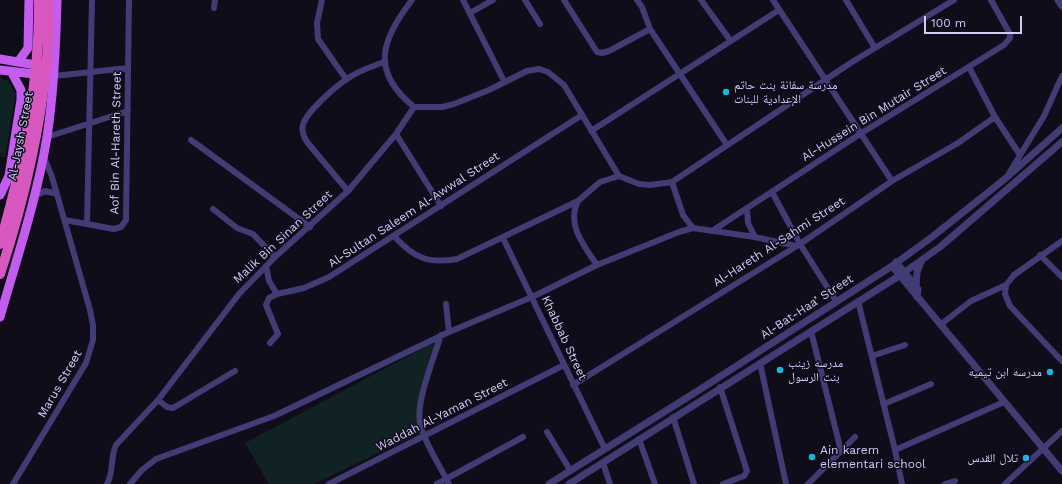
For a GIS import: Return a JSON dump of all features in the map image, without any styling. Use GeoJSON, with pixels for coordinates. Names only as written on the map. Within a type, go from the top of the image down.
{"type":"FeatureCollection","features":[{"type":"Feature","properties":{"kind":"highway","name":"Al-Jaysh Street"},"geometry":{"type":"LineString","coordinates":[[0,244],[16,188],[26,136],[37,64],[40,0]]}},
{"type":"Feature","properties":{"kind":"highway","name":"Al-Jaysh Street"},"geometry":{"type":"LineString","coordinates":[[0,274],[26,184],[36,137],[47,56],[48,0]]}},
{"type":"Feature","properties":{"kind":"main road"},"geometry":{"type":"LineString","coordinates":[[18,62],[26,54],[28,46],[29,0]]}},
{"type":"Feature","properties":{"kind":"main road"},"geometry":{"type":"LineString","coordinates":[[0,317],[33,197],[47,136],[55,72],[57,0]]}},
{"type":"Feature","properties":{"kind":"main road"},"geometry":{"type":"LineString","coordinates":[[0,59],[18,62],[55,72]]}},
{"type":"Feature","properties":{"kind":"main road"},"geometry":{"type":"LineString","coordinates":[[0,70],[55,72]]}},
{"type":"Feature","properties":{"kind":"main road"},"geometry":{"type":"LineString","coordinates":[[0,195],[9,176],[22,100],[21,90],[11,71]]}},
{"type":"Feature","properties":{"kind":"street"},"geometry":{"type":"LineString","coordinates":[[87,224],[92,0]]}},
{"type":"Feature","properties":{"kind":"street","name":"Aof Bin Al-Hareth Street"},"geometry":{"type":"LineString","coordinates":[[64,220],[114,230],[121,227],[126,220],[129,0]]}},
{"type":"Feature","properties":{"kind":"street"},"geometry":{"type":"LineString","coordinates":[[214,8],[215,0]]}},
{"type":"Feature","properties":{"kind":"street"},"geometry":{"type":"LineString","coordinates":[[322,0],[317,23],[318,39],[346,80]]}},
{"type":"Feature","properties":{"kind":"street"},"geometry":{"type":"LineString","coordinates":[[402,0],[410,3],[392,31],[387,44],[384,62],[395,88],[414,107],[442,107],[454,104],[490,90],[504,81],[528,71],[539,70],[548,72],[564,85],[618,176],[639,184],[650,185],[672,182],[825,80],[954,0]]}},
{"type":"Feature","properties":{"kind":"street"},"geometry":{"type":"LineString","coordinates":[[463,0],[504,81]]}},
{"type":"Feature","properties":{"kind":"street"},"geometry":{"type":"LineString","coordinates":[[470,14],[493,0]]}},
{"type":"Feature","properties":{"kind":"street"},"geometry":{"type":"LineString","coordinates":[[525,0],[540,24]]}},
{"type":"Feature","properties":{"kind":"street"},"geometry":{"type":"LineString","coordinates":[[564,0],[597,52],[602,53],[609,51],[650,29]]}},
{"type":"Feature","properties":{"kind":"street"},"geometry":{"type":"LineString","coordinates":[[637,0],[642,7],[650,29],[680,72],[727,145]]}},
{"type":"Feature","properties":{"kind":"street"},"geometry":{"type":"LineString","coordinates":[[702,0],[730,40]]}},
{"type":"Feature","properties":{"kind":"street"},"geometry":{"type":"LineString","coordinates":[[773,0],[892,181]]}},
{"type":"Feature","properties":{"kind":"street"},"geometry":{"type":"LineString","coordinates":[[846,0],[875,48]]}},
{"type":"Feature","properties":{"kind":"street","name":"Al-Hussein Bin Mutair Street"},"geometry":{"type":"LineString","coordinates":[[712,231],[860,134],[1004,45],[1010,38],[1008,30],[991,0]]}},
{"type":"Feature","properties":{"kind":"street"},"geometry":{"type":"LineString","coordinates":[[1058,0],[1062,6]]}},
{"type":"Feature","properties":{"kind":"street"},"geometry":{"type":"LineString","coordinates":[[591,131],[680,72],[779,10]]}},
{"type":"Feature","properties":{"kind":"street"},"geometry":{"type":"LineString","coordinates":[[348,191],[302,135],[302,126],[306,118],[313,110],[346,80],[384,62]]}},
{"type":"Feature","properties":{"kind":"street"},"geometry":{"type":"LineString","coordinates":[[969,67],[995,116],[1020,155]]}},
{"type":"Feature","properties":{"kind":"street"},"geometry":{"type":"LineString","coordinates":[[55,72],[91,72],[128,68]]}},
{"type":"Feature","properties":{"kind":"street"},"geometry":{"type":"LineString","coordinates":[[1006,178],[1044,116],[1062,76]]}},
{"type":"Feature","properties":{"kind":"street","name":"Malik Bin Sinan Street"},"geometry":{"type":"LineString","coordinates":[[107,484],[112,473],[113,451],[116,445],[158,400],[239,294],[275,257],[310,227],[348,191],[396,134],[414,107]]}},
{"type":"Feature","properties":{"kind":"street"},"geometry":{"type":"LineString","coordinates":[[47,136],[128,111]]}},
{"type":"Feature","properties":{"kind":"street","name":"Al-Sultan Saleem Al-Awwal Street"},"geometry":{"type":"LineString","coordinates":[[278,294],[317,284],[395,237],[582,115]]}},
{"type":"Feature","properties":{"kind":"street","name":"Al-Hareth Al-Sahmi Street"},"geometry":{"type":"LineString","coordinates":[[574,385],[798,245],[892,181],[958,143],[995,116]]}},
{"type":"Feature","properties":{"kind":"street","name":"Al-Bat-Haa’ Street"},"geometry":{"type":"LineString","coordinates":[[549,484],[696,392],[894,264],[932,237],[1006,178],[1062,128]]}},
{"type":"Feature","properties":{"kind":"street"},"geometry":{"type":"LineString","coordinates":[[396,134],[441,206]]}},
{"type":"Feature","properties":{"kind":"street"},"geometry":{"type":"LineString","coordinates":[[191,140],[310,227]]}},
{"type":"Feature","properties":{"kind":"street","name":"Al-Bat-Haa’ Street"},"geometry":{"type":"LineString","coordinates":[[569,484],[924,259],[1062,142]]}},
{"type":"Feature","properties":{"kind":"street","name":"Marus Street"},"geometry":{"type":"LineString","coordinates":[[12,484],[77,380],[91,351],[93,325],[50,170],[43,156]]}},
{"type":"Feature","properties":{"kind":"street"},"geometry":{"type":"LineString","coordinates":[[395,237],[410,253],[416,257],[430,260],[448,260],[468,254],[578,201],[600,182],[618,176]]}},
{"type":"Feature","properties":{"kind":"street"},"geometry":{"type":"LineString","coordinates":[[672,182],[683,215],[693,228]]}},
{"type":"Feature","properties":{"kind":"street"},"geometry":{"type":"LineString","coordinates":[[33,197],[45,191],[57,194]]}},
{"type":"Feature","properties":{"kind":"street"},"geometry":{"type":"LineString","coordinates":[[772,192],[798,245],[836,301]]}},
{"type":"Feature","properties":{"kind":"street"},"geometry":{"type":"LineString","coordinates":[[578,201],[575,207],[576,230],[584,247],[597,265]]}},
{"type":"Feature","properties":{"kind":"street"},"geometry":{"type":"LineString","coordinates":[[747,208],[748,223],[755,237]]}},
{"type":"Feature","properties":{"kind":"street"},"geometry":{"type":"LineString","coordinates":[[212,209],[236,228],[253,234],[275,257]]}},
{"type":"Feature","properties":{"kind":"street"},"geometry":{"type":"LineString","coordinates":[[130,484],[142,470],[156,459],[274,416],[441,335],[532,297],[597,265],[679,232],[693,228],[798,245]]}},
{"type":"Feature","properties":{"kind":"street","name":"Khabbab Street"},"geometry":{"type":"LineString","coordinates":[[503,238],[605,448]]}},
{"type":"Feature","properties":{"kind":"street"},"geometry":{"type":"LineString","coordinates":[[1062,240],[1014,275],[1006,285],[1004,294],[1010,306],[1062,361]]}},
{"type":"Feature","properties":{"kind":"street"},"geometry":{"type":"LineString","coordinates":[[1040,255],[1062,277]]}},
{"type":"Feature","properties":{"kind":"street"},"geometry":{"type":"LineString","coordinates":[[917,297],[917,272],[924,259]]}},
{"type":"Feature","properties":{"kind":"street"},"geometry":{"type":"LineString","coordinates":[[894,264],[917,297],[1062,471]]}},
{"type":"Feature","properties":{"kind":"street"},"geometry":{"type":"LineString","coordinates":[[266,266],[269,281],[278,294],[269,298],[266,305],[278,331],[277,336],[270,342]]}},
{"type":"Feature","properties":{"kind":"street"},"geometry":{"type":"LineString","coordinates":[[902,274],[916,287]]}},
{"type":"Feature","properties":{"kind":"street"},"geometry":{"type":"LineString","coordinates":[[940,325],[971,301],[1006,285]]}},
{"type":"Feature","properties":{"kind":"street"},"geometry":{"type":"LineString","coordinates":[[858,301],[884,404],[902,484]]}},
{"type":"Feature","properties":{"kind":"street"},"geometry":{"type":"LineString","coordinates":[[446,304],[449,332]]}},
{"type":"Feature","properties":{"kind":"street"},"geometry":{"type":"LineString","coordinates":[[811,331],[841,451]]}},
{"type":"Feature","properties":{"kind":"street"},"geometry":{"type":"LineString","coordinates":[[441,335],[420,406],[420,421],[425,436],[448,482]]}},
{"type":"Feature","properties":{"kind":"street"},"geometry":{"type":"LineString","coordinates":[[872,356],[905,345]]}},
{"type":"Feature","properties":{"kind":"street"},"geometry":{"type":"LineString","coordinates":[[760,363],[786,484]]}},
{"type":"Feature","properties":{"kind":"street","name":"Waddah Al-Yaman Street"},"geometry":{"type":"LineString","coordinates":[[329,484],[564,365]]}},
{"type":"Feature","properties":{"kind":"street"},"geometry":{"type":"LineString","coordinates":[[158,400],[167,407],[173,408],[235,371]]}},
{"type":"Feature","properties":{"kind":"street"},"geometry":{"type":"LineString","coordinates":[[884,404],[931,384]]}},
{"type":"Feature","properties":{"kind":"street"},"geometry":{"type":"LineString","coordinates":[[720,388],[747,471],[744,476],[723,484]]}},
{"type":"Feature","properties":{"kind":"street"},"geometry":{"type":"LineString","coordinates":[[895,450],[1004,402]]}},
{"type":"Feature","properties":{"kind":"street"},"geometry":{"type":"LineString","coordinates":[[673,417],[694,484]]}},
{"type":"Feature","properties":{"kind":"street"},"geometry":{"type":"LineString","coordinates":[[1005,484],[1062,431]]}},
{"type":"Feature","properties":{"kind":"street"},"geometry":{"type":"LineString","coordinates":[[547,432],[570,470]]}},
{"type":"Feature","properties":{"kind":"street"},"geometry":{"type":"LineString","coordinates":[[437,484],[448,482],[523,437]]}},
{"type":"Feature","properties":{"kind":"street"},"geometry":{"type":"LineString","coordinates":[[808,484],[855,437]]}},
{"type":"Feature","properties":{"kind":"street"},"geometry":{"type":"LineString","coordinates":[[639,439],[655,484]]}},
{"type":"Feature","properties":{"kind":"street"},"geometry":{"type":"LineString","coordinates":[[603,462],[610,484]]}},
{"type":"Feature","properties":{"kind":"street"},"geometry":{"type":"LineString","coordinates":[[945,484],[955,480]]}},
{"type":"Feature","properties":{"kind":"shaded area"},"geometry":{"type":"Polygon","coordinates":[[[0,78],[8,81],[16,93],[5,157],[1,157],[0,153],[0,78]]]}},
{"type":"Feature","properties":{"kind":"shaded area"},"geometry":{"type":"Polygon","coordinates":[[[440,339],[421,392],[420,433],[314,484],[269,484],[245,443],[440,339]]]}},
{"type":"Feature","properties":{"kind":"place","name":"مدرسة سفانة بنت حاتم الإعدادية للبنات"},"geometry":{"type":"Point","coordinates":[726,92]}},
{"type":"Feature","properties":{"kind":"place","name":"مدرسه زينب بنت الرسول"},"geometry":{"type":"Point","coordinates":[780,370]}},
{"type":"Feature","properties":{"kind":"place","name":"مدرسه ابن تيميه"},"geometry":{"type":"Point","coordinates":[1050,372]}},
{"type":"Feature","properties":{"kind":"place","name":"Ain karem elementari school"},"geometry":{"type":"Point","coordinates":[812,457]}},
{"type":"Feature","properties":{"kind":"place","name":"تلال القدس"},"geometry":{"type":"Point","coordinates":[1026,458]}}]}
